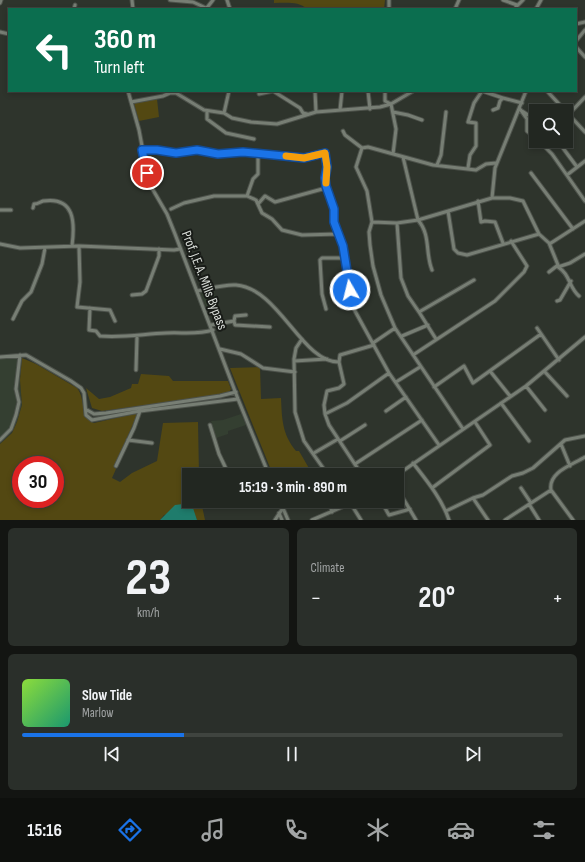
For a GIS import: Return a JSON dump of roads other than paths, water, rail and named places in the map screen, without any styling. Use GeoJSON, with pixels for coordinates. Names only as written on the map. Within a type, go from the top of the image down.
{"type":"FeatureCollection","features":[{"type":"Feature","properties":{"kind":"street"},"geometry":{"type":"LineString","coordinates":[[170,0],[193,2],[206,8],[213,0]]}},
{"type":"Feature","properties":{"kind":"street"},"geometry":{"type":"LineString","coordinates":[[503,0],[517,5]]}},
{"type":"Feature","properties":{"kind":"street"},"geometry":{"type":"LineString","coordinates":[[515,8],[523,0]]}},
{"type":"Feature","properties":{"kind":"street"},"geometry":{"type":"LineString","coordinates":[[536,8],[542,0]]}},
{"type":"Feature","properties":{"kind":"street"},"geometry":{"type":"LineString","coordinates":[[577,40],[585,30]]}},
{"type":"Feature","properties":{"kind":"street"},"geometry":{"type":"LineString","coordinates":[[577,48],[585,57]]}},
{"type":"Feature","properties":{"kind":"street","name":"Prof. J.E.A. Mills Bypass"},"geometry":{"type":"LineString","coordinates":[[128,92],[149,183],[167,214],[266,468]]}},
{"type":"Feature","properties":{"kind":"street"},"geometry":{"type":"LineString","coordinates":[[131,102],[163,96],[170,92],[179,94],[206,110],[224,113],[232,118],[277,124],[316,112],[370,109],[391,104],[410,92]]}},
{"type":"Feature","properties":{"kind":"street"},"geometry":{"type":"LineString","coordinates":[[224,113],[229,92]]}},
{"type":"Feature","properties":{"kind":"street"},"geometry":{"type":"LineString","coordinates":[[259,94],[268,92]]}},
{"type":"Feature","properties":{"kind":"street"},"geometry":{"type":"LineString","coordinates":[[274,92],[300,108],[303,113],[307,114]]}},
{"type":"Feature","properties":{"kind":"street"},"geometry":{"type":"LineString","coordinates":[[315,92],[316,112]]}},
{"type":"Feature","properties":{"kind":"street"},"geometry":{"type":"LineString","coordinates":[[340,110],[342,92]]}},
{"type":"Feature","properties":{"kind":"street"},"geometry":{"type":"LineString","coordinates":[[368,92],[370,109]]}},
{"type":"Feature","properties":{"kind":"street"},"geometry":{"type":"LineString","coordinates":[[384,92],[385,101],[391,104],[396,128],[393,154]]}},
{"type":"Feature","properties":{"kind":"street"},"geometry":{"type":"LineString","coordinates":[[468,168],[470,155],[476,146],[477,139],[476,123],[468,122],[474,103],[481,92]]}},
{"type":"Feature","properties":{"kind":"street"},"geometry":{"type":"LineString","coordinates":[[485,92],[522,103]]}},
{"type":"Feature","properties":{"kind":"street"},"geometry":{"type":"LineString","coordinates":[[492,198],[496,163],[520,109],[526,92]]}},
{"type":"Feature","properties":{"kind":"street"},"geometry":{"type":"LineString","coordinates":[[548,92],[561,104]]}},
{"type":"Feature","properties":{"kind":"street"},"geometry":{"type":"LineString","coordinates":[[573,110],[585,97]]}},
{"type":"Feature","properties":{"kind":"street"},"geometry":{"type":"LineString","coordinates":[[493,110],[498,108],[500,101],[503,98]]}},
{"type":"Feature","properties":{"kind":"street"},"geometry":{"type":"LineString","coordinates":[[520,109],[529,115]]}},
{"type":"Feature","properties":{"kind":"street"},"geometry":{"type":"LineString","coordinates":[[520,109],[528,120],[527,131],[529,133]]}},
{"type":"Feature","properties":{"kind":"street"},"geometry":{"type":"LineString","coordinates":[[206,110],[207,119],[224,132],[254,139]]}},
{"type":"Feature","properties":{"kind":"street"},"geometry":{"type":"LineString","coordinates":[[393,112],[422,120]]}},
{"type":"Feature","properties":{"kind":"street"},"geometry":{"type":"LineString","coordinates":[[437,165],[440,155],[446,112]]}},
{"type":"Feature","properties":{"kind":"street"},"geometry":{"type":"LineString","coordinates":[[573,117],[585,132]]}},
{"type":"Feature","properties":{"kind":"street"},"geometry":{"type":"LineString","coordinates":[[343,131],[345,135],[362,148],[368,147],[449,168],[468,168],[476,170],[486,164],[496,163]]}},
{"type":"Feature","properties":{"kind":"street"},"geometry":{"type":"LineString","coordinates":[[362,148],[356,167],[360,180],[365,185],[372,222],[369,232],[373,266],[378,286],[395,328],[402,336],[420,367],[462,429]]}},
{"type":"Feature","properties":{"kind":"street"},"geometry":{"type":"LineString","coordinates":[[546,148],[552,154],[585,201]]}},
{"type":"Feature","properties":{"kind":"street"},"geometry":{"type":"LineString","coordinates":[[563,148],[577,167]]}},
{"type":"Feature","properties":{"kind":"street"},"geometry":{"type":"LineString","coordinates":[[142,150],[157,150],[176,153],[197,150],[218,154],[243,152],[304,158],[325,153],[326,188],[334,209],[334,222],[343,246],[353,307],[389,373],[439,445]]}},
{"type":"Feature","properties":{"kind":"street"},"geometry":{"type":"LineString","coordinates":[[247,196],[253,179],[258,174],[258,157],[253,154]]}},
{"type":"Feature","properties":{"kind":"street"},"geometry":{"type":"LineString","coordinates":[[403,157],[418,220],[426,234],[429,262],[432,270]]}},
{"type":"Feature","properties":{"kind":"street"},"geometry":{"type":"LineString","coordinates":[[567,175],[585,161]]}},
{"type":"Feature","properties":{"kind":"street"},"geometry":{"type":"LineString","coordinates":[[531,173],[572,229]]}},
{"type":"Feature","properties":{"kind":"street"},"geometry":{"type":"LineString","coordinates":[[258,204],[265,196],[275,202],[326,188]]}},
{"type":"Feature","properties":{"kind":"street"},"geometry":{"type":"LineString","coordinates":[[171,209],[184,203],[214,196],[247,196],[256,200],[262,213],[266,217],[272,219],[282,230],[292,233],[339,234]]}},
{"type":"Feature","properties":{"kind":"street"},"geometry":{"type":"LineString","coordinates":[[372,222],[397,223],[418,220],[492,198],[510,198],[522,201],[538,234],[549,244],[558,266],[565,272],[573,290],[579,296]]}},
{"type":"Feature","properties":{"kind":"street"},"geometry":{"type":"LineString","coordinates":[[33,208],[34,204],[41,201],[56,201],[65,204],[70,210],[72,217],[74,234],[72,246]]}},
{"type":"Feature","properties":{"kind":"street"},"geometry":{"type":"LineString","coordinates":[[478,201],[481,222],[496,222],[503,243]]}},
{"type":"Feature","properties":{"kind":"street"},"geometry":{"type":"LineString","coordinates":[[0,210],[11,210]]}},
{"type":"Feature","properties":{"kind":"street"},"geometry":{"type":"LineString","coordinates":[[448,210],[454,249],[458,253],[467,255],[503,243],[538,234]]}},
{"type":"Feature","properties":{"kind":"street"},"geometry":{"type":"LineString","coordinates":[[549,244],[585,221]]}},
{"type":"Feature","properties":{"kind":"street"},"geometry":{"type":"LineString","coordinates":[[397,223],[401,278],[408,296],[436,339]]}},
{"type":"Feature","properties":{"kind":"street"},"geometry":{"type":"LineString","coordinates":[[413,355],[495,301],[524,272],[527,266],[511,241]]}},
{"type":"Feature","properties":{"kind":"street"},"geometry":{"type":"LineString","coordinates":[[0,244],[20,248],[79,246],[180,249]]}},
{"type":"Feature","properties":{"kind":"street"},"geometry":{"type":"LineString","coordinates":[[79,246],[80,282],[77,307],[110,310],[116,322]]}},
{"type":"Feature","properties":{"kind":"street"},"geometry":{"type":"LineString","coordinates":[[13,319],[22,301],[31,292],[42,264],[45,248]]}},
{"type":"Feature","properties":{"kind":"street"},"geometry":{"type":"LineString","coordinates":[[132,295],[142,294],[146,291],[159,256],[159,249]]}},
{"type":"Feature","properties":{"kind":"street"},"geometry":{"type":"LineString","coordinates":[[549,272],[558,266],[570,263],[585,254]]}},
{"type":"Feature","properties":{"kind":"street"},"geometry":{"type":"LineString","coordinates":[[326,309],[322,294],[320,260],[322,258],[345,258]]}},
{"type":"Feature","properties":{"kind":"street"},"geometry":{"type":"LineString","coordinates":[[419,312],[474,280]]}},
{"type":"Feature","properties":{"kind":"street"},"geometry":{"type":"LineString","coordinates":[[557,301],[560,300],[570,282]]}},
{"type":"Feature","properties":{"kind":"street"},"geometry":{"type":"LineString","coordinates":[[197,291],[232,285],[246,287],[263,296],[304,343],[332,362],[339,362]]}},
{"type":"Feature","properties":{"kind":"street"},"geometry":{"type":"LineString","coordinates":[[90,308],[89,330],[96,331],[100,336],[202,333],[213,330]]}},
{"type":"Feature","properties":{"kind":"street"},"geometry":{"type":"LineString","coordinates":[[234,321],[235,316],[246,315]]}},
{"type":"Feature","properties":{"kind":"street"},"geometry":{"type":"LineString","coordinates":[[211,325],[234,321]]}},
{"type":"Feature","properties":{"kind":"street"},"geometry":{"type":"LineString","coordinates":[[234,321],[236,325],[270,327]]}},
{"type":"Feature","properties":{"kind":"street"},"geometry":{"type":"LineString","coordinates":[[402,336],[428,325]]}},
{"type":"Feature","properties":{"kind":"street"},"geometry":{"type":"LineString","coordinates":[[358,468],[329,425],[325,414],[324,405],[327,391],[339,388],[344,384],[339,362],[341,354],[373,344],[395,328]]}},
{"type":"Feature","properties":{"kind":"street"},"geometry":{"type":"LineString","coordinates":[[537,328],[559,360]]}},
{"type":"Feature","properties":{"kind":"street"},"geometry":{"type":"LineString","coordinates":[[434,387],[464,366],[473,383],[541,334]]}},
{"type":"Feature","properties":{"kind":"street"},"geometry":{"type":"LineString","coordinates":[[136,370],[137,336]]}},
{"type":"Feature","properties":{"kind":"street"},"geometry":{"type":"LineString","coordinates":[[404,470],[526,386],[545,372],[585,337]]}},
{"type":"Feature","properties":{"kind":"street"},"geometry":{"type":"LineString","coordinates":[[302,339],[296,348],[294,361],[295,412],[304,441],[324,468]]}},
{"type":"Feature","properties":{"kind":"street"},"geometry":{"type":"LineString","coordinates":[[220,349],[241,354],[263,368],[295,372]]}},
{"type":"Feature","properties":{"kind":"street"},"geometry":{"type":"LineString","coordinates":[[0,440],[11,429],[19,402],[16,389],[20,355]]}},
{"type":"Feature","properties":{"kind":"street"},"geometry":{"type":"LineString","coordinates":[[0,357],[20,355],[31,357],[81,388],[84,393],[87,410],[86,415],[90,420],[106,415],[165,407]]}},
{"type":"Feature","properties":{"kind":"street"},"geometry":{"type":"LineString","coordinates":[[294,361],[327,359]]}},
{"type":"Feature","properties":{"kind":"street"},"geometry":{"type":"LineString","coordinates":[[396,382],[420,367]]}},
{"type":"Feature","properties":{"kind":"street"},"geometry":{"type":"LineString","coordinates":[[490,371],[510,396]]}},
{"type":"Feature","properties":{"kind":"street"},"geometry":{"type":"LineString","coordinates":[[545,372],[568,396]]}},
{"type":"Feature","properties":{"kind":"street"},"geometry":{"type":"LineString","coordinates":[[325,414],[347,403],[389,373]]}},
{"type":"Feature","properties":{"kind":"street"},"geometry":{"type":"LineString","coordinates":[[526,386],[545,410]]}},
{"type":"Feature","properties":{"kind":"street"},"geometry":{"type":"LineString","coordinates":[[87,410],[94,414],[106,415],[140,411],[236,392]]}},
{"type":"Feature","properties":{"kind":"street"},"geometry":{"type":"LineString","coordinates":[[220,396],[220,401]]}},
{"type":"Feature","properties":{"kind":"street"},"geometry":{"type":"LineString","coordinates":[[386,411],[406,397]]}},
{"type":"Feature","properties":{"kind":"street"},"geometry":{"type":"LineString","coordinates":[[179,404],[238,399]]}},
{"type":"Feature","properties":{"kind":"street"},"geometry":{"type":"LineString","coordinates":[[501,403],[529,441]]}},
{"type":"Feature","properties":{"kind":"street"},"geometry":{"type":"LineString","coordinates":[[116,466],[140,411]]}},
{"type":"Feature","properties":{"kind":"street"},"geometry":{"type":"LineString","coordinates":[[355,464],[422,420]]}},
{"type":"Feature","properties":{"kind":"street"},"geometry":{"type":"LineString","coordinates":[[432,488],[490,445],[475,422]]}},
{"type":"Feature","properties":{"kind":"street"},"geometry":{"type":"LineString","coordinates":[[210,425],[219,454],[226,468]]}},
{"type":"Feature","properties":{"kind":"street"},"geometry":{"type":"LineString","coordinates":[[314,453],[365,425]]}},
{"type":"Feature","properties":{"kind":"street"},"geometry":{"type":"LineString","coordinates":[[446,511],[473,498],[483,495],[512,476],[533,468],[566,440],[585,436]]}},
{"type":"Feature","properties":{"kind":"street"},"geometry":{"type":"LineString","coordinates":[[128,440],[152,443]]}},
{"type":"Feature","properties":{"kind":"street"},"geometry":{"type":"LineString","coordinates":[[561,444],[570,466]]}},
{"type":"Feature","properties":{"kind":"street"},"geometry":{"type":"LineString","coordinates":[[574,520],[551,490],[551,480],[555,474],[585,457]]}},
{"type":"Feature","properties":{"kind":"street"},"geometry":{"type":"LineString","coordinates":[[413,463],[432,488],[446,511],[449,520]]}},
{"type":"Feature","properties":{"kind":"street"},"geometry":{"type":"LineString","coordinates":[[521,488],[539,520]]}},
{"type":"Feature","properties":{"kind":"street"},"geometry":{"type":"LineString","coordinates":[[507,519],[551,490]]}},
{"type":"Feature","properties":{"kind":"street"},"geometry":{"type":"LineString","coordinates":[[473,498],[488,520]]}},
{"type":"Feature","properties":{"kind":"street"},"geometry":{"type":"LineString","coordinates":[[404,499],[416,520]]}},
{"type":"Feature","properties":{"kind":"street"},"geometry":{"type":"LineString","coordinates":[[275,520],[283,508],[288,520]]}},
{"type":"Feature","properties":{"kind":"street"},"geometry":{"type":"LineString","coordinates":[[331,508],[332,512]]}},
{"type":"Feature","properties":{"kind":"street"},"geometry":{"type":"LineString","coordinates":[[312,520],[342,508]]}},
{"type":"Feature","properties":{"kind":"street"},"geometry":{"type":"LineString","coordinates":[[354,508],[361,520]]}},
{"type":"Feature","properties":{"kind":"street"},"geometry":{"type":"LineString","coordinates":[[385,508],[389,515],[410,509]]}},
{"type":"Feature","properties":{"kind":"street"},"geometry":{"type":"LineString","coordinates":[[279,513],[282,520]]}},
{"type":"Feature","properties":{"kind":"street"},"geometry":{"type":"LineString","coordinates":[[325,515],[328,520]]}},
{"type":"Feature","properties":{"kind":"water"},"geometry":{"type":"Polygon","coordinates":[[[182,504],[182,508],[193,508],[197,520],[160,520],[175,505],[182,504]]]}}]}
